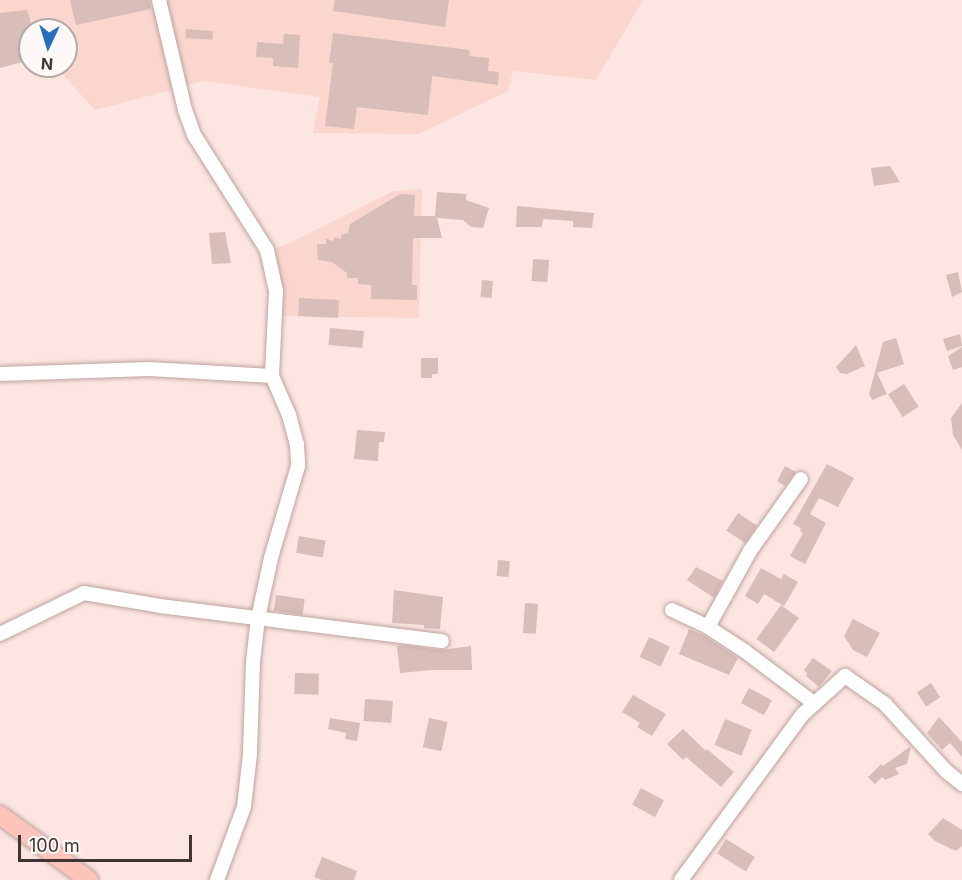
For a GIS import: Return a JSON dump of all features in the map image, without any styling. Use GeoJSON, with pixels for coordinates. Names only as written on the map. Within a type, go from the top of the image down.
{"type":"FeatureCollection","features":[{"type":"Feature","properties":{"kind":"main road"},"geometry":{"type":"LineString","coordinates":[[0,815],[89,880]]}},
{"type":"Feature","properties":{"kind":"street"},"geometry":{"type":"LineString","coordinates":[[159,0],[183,100],[194,135],[267,250],[276,291],[272,376],[289,416],[297,444],[298,466],[271,558],[258,618],[253,662],[250,754],[244,807],[217,880]]}},
{"type":"Feature","properties":{"kind":"street"},"geometry":{"type":"LineString","coordinates":[[0,374],[149,369],[272,376]]}},
{"type":"Feature","properties":{"kind":"street"},"geometry":{"type":"LineString","coordinates":[[708,627],[750,551],[801,479]]}},
{"type":"Feature","properties":{"kind":"street"},"geometry":{"type":"LineString","coordinates":[[0,634],[84,593],[160,606],[442,641]]}},
{"type":"Feature","properties":{"kind":"street"},"geometry":{"type":"LineString","coordinates":[[672,610],[708,627],[780,676],[814,704]]}},
{"type":"Feature","properties":{"kind":"street"},"geometry":{"type":"LineString","coordinates":[[681,880],[796,723],[845,676],[885,705],[946,771],[962,784]]}},
{"type":"Feature","properties":{"kind":"shaded area"},"geometry":{"type":"Polygon","coordinates":[[[0,0],[643,0],[596,80],[513,71],[508,91],[419,134],[313,133],[320,97],[204,81],[95,110],[66,78],[78,78],[78,18],[18,18],[18,58],[0,68],[0,0]]]}},
{"type":"Feature","properties":{"kind":"shaded area"},"geometry":{"type":"Polygon","coordinates":[[[422,189],[419,318],[275,316],[269,250],[288,244],[393,191],[422,189]]]}},
{"type":"Feature","properties":{"kind":"building"},"geometry":{"type":"Polygon","coordinates":[[[70,0],[149,0],[151,9],[78,25],[78,18],[74,18],[70,0]]]}},
{"type":"Feature","properties":{"kind":"building"},"geometry":{"type":"Polygon","coordinates":[[[335,0],[449,0],[445,27],[333,11],[335,0]]]}},
{"type":"Feature","properties":{"kind":"building"},"geometry":{"type":"Polygon","coordinates":[[[27,10],[29,18],[18,18],[18,63],[0,68],[0,13],[27,10]]]}},
{"type":"Feature","properties":{"kind":"building"},"geometry":{"type":"Polygon","coordinates":[[[186,29],[213,31],[212,40],[185,38],[186,29]]]}},
{"type":"Feature","properties":{"kind":"building"},"geometry":{"type":"Polygon","coordinates":[[[333,33],[470,50],[469,56],[489,58],[488,71],[499,72],[498,85],[432,76],[428,115],[357,107],[354,129],[325,126],[333,63],[329,63],[333,33]]]}},
{"type":"Feature","properties":{"kind":"building"},"geometry":{"type":"Polygon","coordinates":[[[284,34],[300,35],[298,68],[273,66],[273,58],[256,57],[257,42],[283,44],[284,34]]]}},
{"type":"Feature","properties":{"kind":"building"},"geometry":{"type":"Polygon","coordinates":[[[890,166],[900,182],[874,186],[871,168],[890,166]]]}},
{"type":"Feature","properties":{"kind":"building"},"geometry":{"type":"Polygon","coordinates":[[[437,192],[466,194],[466,200],[489,208],[483,228],[471,227],[463,220],[437,218],[442,238],[413,238],[412,285],[417,285],[417,300],[371,299],[371,285],[358,284],[358,278],[347,278],[347,273],[332,262],[318,260],[317,244],[326,244],[326,239],[334,241],[334,237],[341,239],[341,235],[348,233],[350,224],[400,194],[415,195],[414,216],[435,216],[437,192]]]}},
{"type":"Feature","properties":{"kind":"building"},"geometry":{"type":"Polygon","coordinates":[[[517,206],[594,213],[592,228],[573,227],[573,221],[543,219],[542,227],[516,227],[517,206]]]}},
{"type":"Feature","properties":{"kind":"building"},"geometry":{"type":"Polygon","coordinates":[[[225,232],[231,263],[212,264],[209,233],[225,232]]]}},
{"type":"Feature","properties":{"kind":"building"},"geometry":{"type":"Polygon","coordinates":[[[533,259],[549,260],[547,282],[531,281],[533,259]]]}},
{"type":"Feature","properties":{"kind":"building"},"geometry":{"type":"Polygon","coordinates":[[[958,272],[962,292],[952,297],[946,275],[958,272]]]}},
{"type":"Feature","properties":{"kind":"building"},"geometry":{"type":"Polygon","coordinates":[[[482,280],[493,281],[491,298],[481,297],[482,280]]]}},
{"type":"Feature","properties":{"kind":"building"},"geometry":{"type":"Polygon","coordinates":[[[299,298],[339,300],[338,318],[298,316],[299,298]]]}},
{"type":"Feature","properties":{"kind":"building"},"geometry":{"type":"Polygon","coordinates":[[[330,328],[364,331],[362,348],[329,345],[330,328]]]}},
{"type":"Feature","properties":{"kind":"building"},"geometry":{"type":"Polygon","coordinates":[[[960,334],[962,346],[947,351],[943,339],[960,334]]]}},
{"type":"Feature","properties":{"kind":"building"},"geometry":{"type":"Polygon","coordinates":[[[896,338],[904,364],[877,373],[887,394],[872,400],[869,394],[883,342],[896,338]]]}},
{"type":"Feature","properties":{"kind":"building"},"geometry":{"type":"Polygon","coordinates":[[[856,345],[865,366],[847,374],[840,373],[836,367],[856,345]]]}},
{"type":"Feature","properties":{"kind":"building"},"geometry":{"type":"Polygon","coordinates":[[[962,347],[962,367],[953,370],[948,356],[962,347]]]}},
{"type":"Feature","properties":{"kind":"building"},"geometry":{"type":"Polygon","coordinates":[[[421,358],[438,358],[438,374],[432,374],[432,378],[421,378],[421,358]]]}},
{"type":"Feature","properties":{"kind":"building"},"geometry":{"type":"Polygon","coordinates":[[[904,384],[919,407],[903,417],[888,394],[904,384]]]}},
{"type":"Feature","properties":{"kind":"building"},"geometry":{"type":"Polygon","coordinates":[[[962,403],[962,450],[953,435],[951,418],[962,403]]]}},
{"type":"Feature","properties":{"kind":"building"},"geometry":{"type":"Polygon","coordinates":[[[357,430],[385,432],[384,442],[379,442],[378,461],[354,459],[357,430]]]}},
{"type":"Feature","properties":{"kind":"building"},"geometry":{"type":"Polygon","coordinates":[[[827,464],[854,478],[838,507],[819,498],[810,514],[826,523],[805,564],[790,556],[803,533],[800,531],[801,528],[793,524],[827,464]]]}},
{"type":"Feature","properties":{"kind":"building"},"geometry":{"type":"Polygon","coordinates":[[[785,466],[796,472],[785,486],[777,481],[785,466]]]}},
{"type":"Feature","properties":{"kind":"building"},"geometry":{"type":"Polygon","coordinates":[[[738,513],[757,526],[745,543],[726,530],[738,513]]]}},
{"type":"Feature","properties":{"kind":"building"},"geometry":{"type":"Polygon","coordinates":[[[299,536],[326,541],[323,557],[296,553],[299,536]]]}},
{"type":"Feature","properties":{"kind":"building"},"geometry":{"type":"Polygon","coordinates":[[[498,560],[510,561],[509,577],[497,576],[498,560]]]}},
{"type":"Feature","properties":{"kind":"building"},"geometry":{"type":"Polygon","coordinates":[[[696,567],[723,581],[714,598],[687,580],[696,567]]]}},
{"type":"Feature","properties":{"kind":"building"},"geometry":{"type":"Polygon","coordinates":[[[761,568],[781,579],[784,574],[798,582],[784,606],[764,594],[758,604],[745,596],[761,568]]]}},
{"type":"Feature","properties":{"kind":"building"},"geometry":{"type":"Polygon","coordinates":[[[394,590],[443,597],[440,629],[424,628],[424,625],[392,623],[394,590]]]}},
{"type":"Feature","properties":{"kind":"building"},"geometry":{"type":"Polygon","coordinates":[[[276,595],[305,599],[302,615],[274,611],[276,595]]]}},
{"type":"Feature","properties":{"kind":"building"},"geometry":{"type":"Polygon","coordinates":[[[525,603],[538,604],[536,634],[523,633],[525,603]]]}},
{"type":"Feature","properties":{"kind":"building"},"geometry":{"type":"Polygon","coordinates":[[[781,605],[799,618],[774,652],[756,639],[781,605]]]}},
{"type":"Feature","properties":{"kind":"building"},"geometry":{"type":"Polygon","coordinates":[[[853,619],[880,633],[867,657],[853,650],[844,636],[853,619]]]}},
{"type":"Feature","properties":{"kind":"building"},"geometry":{"type":"Polygon","coordinates":[[[689,629],[705,636],[738,658],[729,675],[679,654],[689,629]]]}},
{"type":"Feature","properties":{"kind":"building"},"geometry":{"type":"Polygon","coordinates":[[[649,637],[670,647],[661,667],[640,657],[649,637]]]}},
{"type":"Feature","properties":{"kind":"building"},"geometry":{"type":"Polygon","coordinates":[[[397,646],[441,650],[471,646],[472,670],[400,673],[397,646]]]}},
{"type":"Feature","properties":{"kind":"building"},"geometry":{"type":"Polygon","coordinates":[[[813,658],[832,671],[819,687],[806,676],[807,673],[804,670],[813,658]]]}},
{"type":"Feature","properties":{"kind":"building"},"geometry":{"type":"Polygon","coordinates":[[[295,673],[319,674],[318,695],[294,694],[295,673]]]}},
{"type":"Feature","properties":{"kind":"building"},"geometry":{"type":"Polygon","coordinates":[[[931,683],[940,697],[926,707],[917,692],[931,683]]]}},
{"type":"Feature","properties":{"kind":"building"},"geometry":{"type":"Polygon","coordinates":[[[749,688],[772,700],[764,715],[741,703],[749,688]]]}},
{"type":"Feature","properties":{"kind":"building"},"geometry":{"type":"Polygon","coordinates":[[[633,695],[666,714],[652,736],[637,727],[640,723],[622,712],[633,695]]]}},
{"type":"Feature","properties":{"kind":"building"},"geometry":{"type":"Polygon","coordinates":[[[365,699],[393,701],[391,723],[363,721],[365,699]]]}},
{"type":"Feature","properties":{"kind":"building"},"geometry":{"type":"Polygon","coordinates":[[[939,717],[962,742],[962,757],[950,743],[942,750],[927,733],[939,717]]]}},
{"type":"Feature","properties":{"kind":"building"},"geometry":{"type":"Polygon","coordinates":[[[330,718],[360,723],[357,741],[345,739],[346,733],[328,729],[330,718]]]}},
{"type":"Feature","properties":{"kind":"building"},"geometry":{"type":"Polygon","coordinates":[[[429,718],[448,722],[441,751],[423,747],[429,718]]]}},
{"type":"Feature","properties":{"kind":"building"},"geometry":{"type":"Polygon","coordinates":[[[725,719],[752,730],[741,756],[715,745],[725,719]]]}},
{"type":"Feature","properties":{"kind":"building"},"geometry":{"type":"Polygon","coordinates":[[[683,729],[706,751],[707,749],[734,772],[721,787],[686,757],[683,760],[667,744],[683,729]]]}},
{"type":"Feature","properties":{"kind":"building"},"geometry":{"type":"Polygon","coordinates":[[[911,746],[907,764],[895,768],[899,774],[885,780],[882,777],[875,784],[868,777],[881,764],[883,766],[911,746]]]}},
{"type":"Feature","properties":{"kind":"building"},"geometry":{"type":"Polygon","coordinates":[[[641,788],[664,800],[655,817],[632,805],[641,788]]]}},
{"type":"Feature","properties":{"kind":"building"},"geometry":{"type":"Polygon","coordinates":[[[943,818],[962,830],[962,846],[956,851],[935,841],[928,834],[943,818]]]}},
{"type":"Feature","properties":{"kind":"building"},"geometry":{"type":"Polygon","coordinates":[[[726,839],[755,857],[746,871],[717,853],[726,839]]]}},
{"type":"Feature","properties":{"kind":"building"},"geometry":{"type":"Polygon","coordinates":[[[322,857],[357,871],[354,880],[322,880],[314,877],[322,857]]]}}]}
